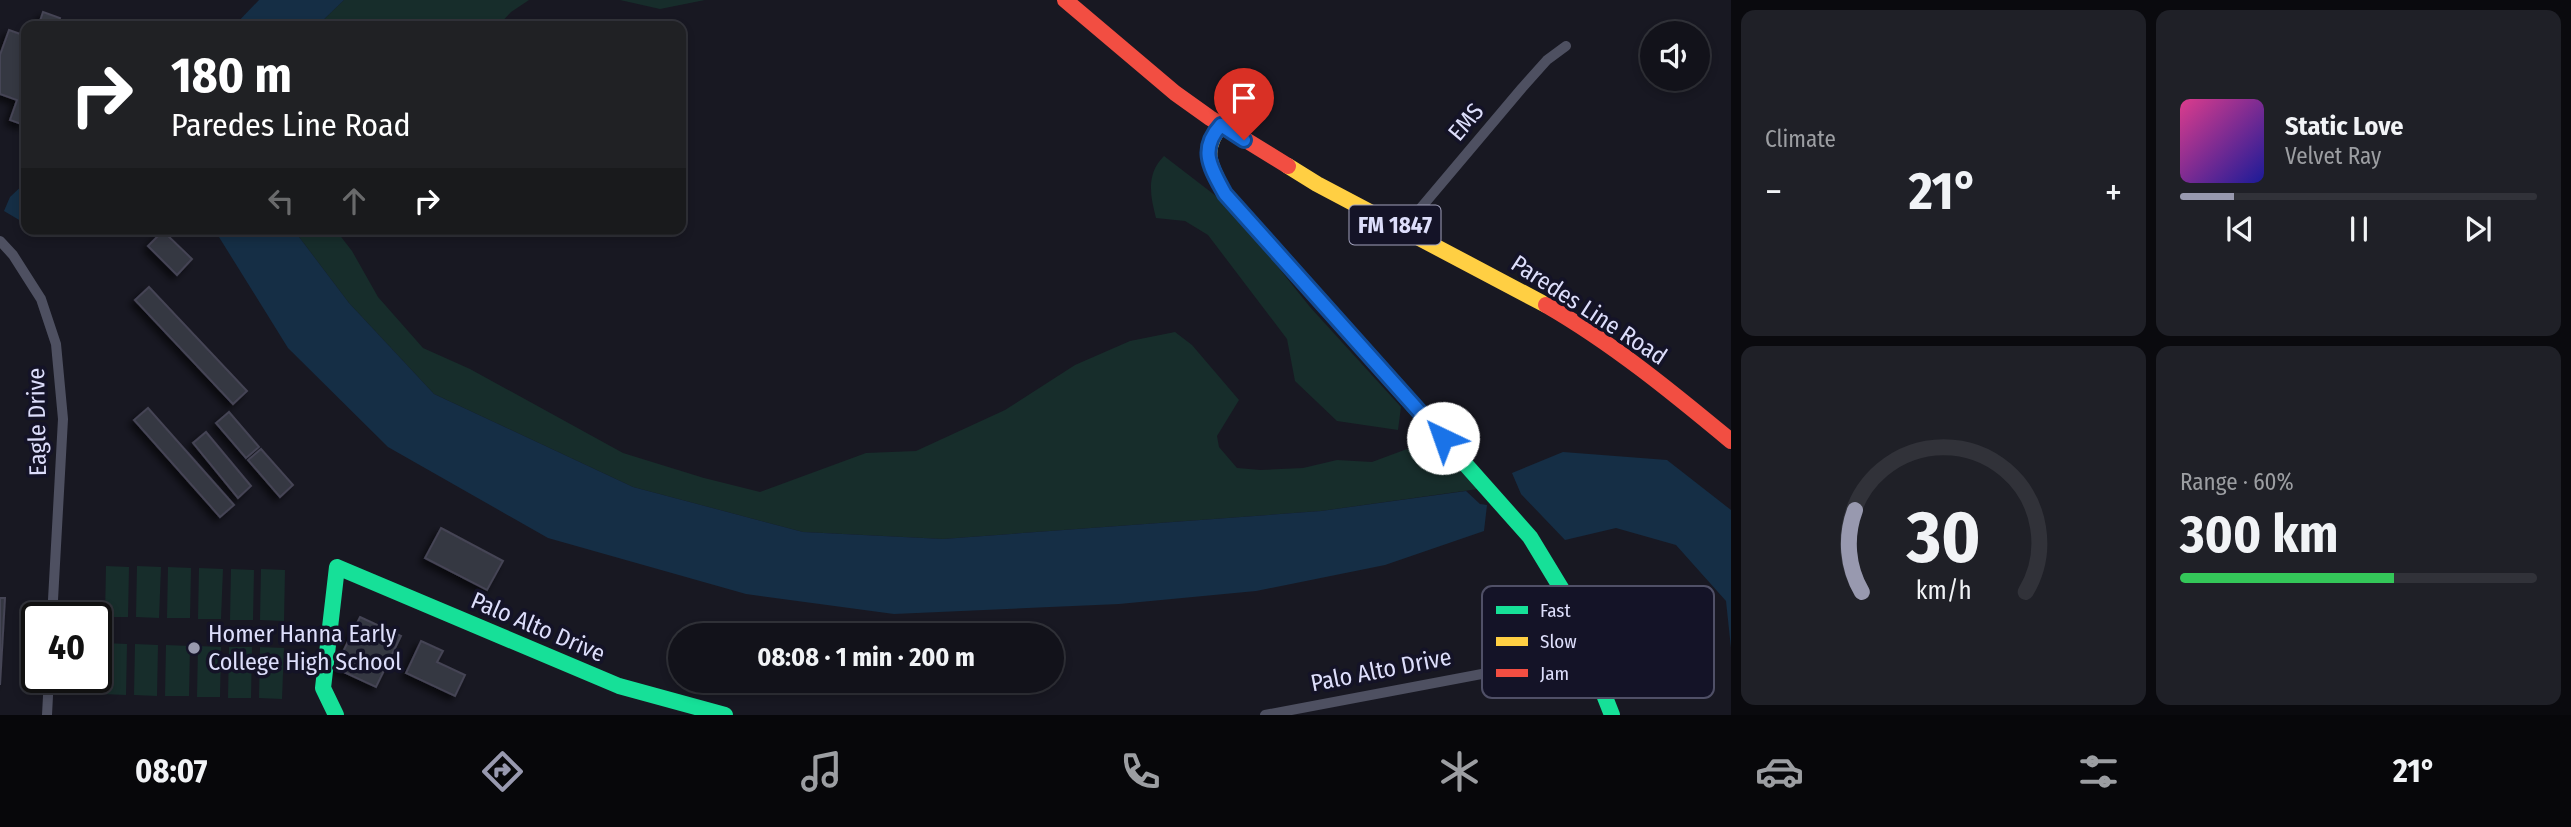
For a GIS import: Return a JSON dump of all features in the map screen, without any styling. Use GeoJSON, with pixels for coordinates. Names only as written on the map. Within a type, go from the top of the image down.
{"type":"FeatureCollection","features":[{"type":"Feature","properties":{"kind":"street","name":"Paredes Line Road"},"geometry":{"type":"LineString","coordinates":[[1065,0],[1175,93],[1221,125],[1317,184],[1513,285],[1592,334],[1672,391],[1731,441]]}},
{"type":"Feature","properties":{"kind":"street","name":"EMS"},"geometry":{"type":"LineString","coordinates":[[1403,229],[1522,88],[1547,60],[1566,46]]}},
{"type":"Feature","properties":{"kind":"street"},"geometry":{"type":"LineString","coordinates":[[1221,125],[1211,136],[1208,156],[1225,194],[1530,537],[1560,586]]}},
{"type":"Feature","properties":{"kind":"street","name":"Eagle Drive"},"geometry":{"type":"LineString","coordinates":[[0,241],[41,299],[56,344],[62,418],[53,602]]}},
{"type":"Feature","properties":{"kind":"street","name":"Palo Alto Drive"},"geometry":{"type":"LineString","coordinates":[[336,715],[323,688],[337,567],[619,686],[725,715]]}},
{"type":"Feature","properties":{"kind":"street","name":"Palo Alto Drive"},"geometry":{"type":"LineString","coordinates":[[1265,715],[1482,674]]}},
{"type":"Feature","properties":{"kind":"street"},"geometry":{"type":"LineString","coordinates":[[47,715],[48,693]]}},
{"type":"Feature","properties":{"kind":"street"},"geometry":{"type":"LineString","coordinates":[[1605,698],[1612,715]]}},
{"type":"Feature","properties":{"kind":"green space"},"geometry":{"type":"Polygon","coordinates":[[[344,0],[529,0],[503,21],[322,21],[344,0]]]}},
{"type":"Feature","properties":{"kind":"green space"},"geometry":{"type":"Polygon","coordinates":[[[620,0],[705,0],[660,9],[620,0]]]}},
{"type":"Feature","properties":{"kind":"green space"},"geometry":{"type":"Polygon","coordinates":[[[1164,156],[1229,206],[1310,307],[1401,407],[1398,430],[1337,421],[1295,381],[1287,339],[1208,235],[1185,221],[1156,218],[1151,193],[1152,177],[1164,156]]]}},
{"type":"Feature","properties":{"kind":"green space"},"geometry":{"type":"Polygon","coordinates":[[[298,235],[340,235],[378,297],[423,348],[470,369],[623,453],[760,492],[866,453],[916,451],[1005,410],[1075,365],[1130,341],[1175,332],[1192,345],[1239,400],[1217,436],[1219,447],[1237,468],[1303,468],[1337,460],[1372,462],[1407,449],[1433,449],[1459,468],[1478,489],[1321,511],[943,539],[803,532],[633,487],[434,394],[349,303],[298,235]]]}},
{"type":"Feature","properties":{"kind":"green space"},"geometry":{"type":"Polygon","coordinates":[[[106,566],[129,567],[128,617],[112,617],[112,602],[105,602],[106,566]]]}},
{"type":"Feature","properties":{"kind":"green space"},"geometry":{"type":"Polygon","coordinates":[[[137,566],[161,567],[159,618],[136,617],[137,566]]]}},
{"type":"Feature","properties":{"kind":"green space"},"geometry":{"type":"Polygon","coordinates":[[[168,567],[191,568],[190,618],[167,618],[168,567]]]}},
{"type":"Feature","properties":{"kind":"green space"},"geometry":{"type":"Polygon","coordinates":[[[199,568],[223,569],[221,619],[198,619],[199,568]]]}},
{"type":"Feature","properties":{"kind":"green space"},"geometry":{"type":"Polygon","coordinates":[[[231,569],[254,570],[253,620],[230,620],[231,569]]]}},
{"type":"Feature","properties":{"kind":"green space"},"geometry":{"type":"Polygon","coordinates":[[[261,569],[285,570],[284,621],[260,620],[261,569]]]}},
{"type":"Feature","properties":{"kind":"green space"},"geometry":{"type":"Polygon","coordinates":[[[112,643],[127,644],[126,695],[102,694],[112,693],[112,643]]]}},
{"type":"Feature","properties":{"kind":"green space"},"geometry":{"type":"Polygon","coordinates":[[[135,644],[158,645],[157,696],[134,695],[135,644]]]}},
{"type":"Feature","properties":{"kind":"green space"},"geometry":{"type":"Polygon","coordinates":[[[166,645],[190,646],[189,696],[165,696],[166,645]]]}},
{"type":"Feature","properties":{"kind":"green space"},"geometry":{"type":"Polygon","coordinates":[[[198,646],[221,647],[220,697],[197,697],[198,646]]]}},
{"type":"Feature","properties":{"kind":"green space"},"geometry":{"type":"Polygon","coordinates":[[[229,647],[252,647],[251,698],[228,698],[229,647]]]}},
{"type":"Feature","properties":{"kind":"green space"},"geometry":{"type":"Polygon","coordinates":[[[260,647],[284,648],[282,699],[259,698],[260,647]]]}},
{"type":"Feature","properties":{"kind":"water"},"geometry":{"type":"Polygon","coordinates":[[[259,0],[344,0],[322,21],[239,21],[259,0]]]}},
{"type":"Feature","properties":{"kind":"water"},"geometry":{"type":"Polygon","coordinates":[[[21,187],[21,221],[4,211],[10,197],[21,187]]]}},
{"type":"Feature","properties":{"kind":"water"},"geometry":{"type":"Polygon","coordinates":[[[218,235],[298,235],[349,303],[434,394],[633,487],[803,532],[943,539],[1321,511],[1466,491],[1480,504],[1487,505],[1484,531],[1385,565],[1256,591],[1119,604],[894,614],[746,594],[548,538],[388,447],[288,348],[218,235]]]}},
{"type":"Feature","properties":{"kind":"water"},"geometry":{"type":"Polygon","coordinates":[[[1563,452],[1667,460],[1731,510],[1731,648],[1726,601],[1676,545],[1616,528],[1565,540],[1521,494],[1512,473],[1563,452]]]}},
{"type":"Feature","properties":{"kind":"building"},"geometry":{"type":"Polygon","coordinates":[[[43,12],[60,18],[59,21],[40,21],[43,12]]]}},
{"type":"Feature","properties":{"kind":"building"},"geometry":{"type":"Polygon","coordinates":[[[9,30],[21,34],[21,124],[10,120],[17,100],[0,94],[0,55],[9,30]]]}},
{"type":"Feature","properties":{"kind":"building"},"geometry":{"type":"Polygon","coordinates":[[[159,235],[167,235],[192,259],[177,275],[148,246],[159,235]]]}},
{"type":"Feature","properties":{"kind":"building"},"geometry":{"type":"Polygon","coordinates":[[[149,287],[247,391],[233,404],[135,300],[149,287]]]}},
{"type":"Feature","properties":{"kind":"building"},"geometry":{"type":"Polygon","coordinates":[[[148,408],[234,505],[220,517],[134,420],[148,408]]]}},
{"type":"Feature","properties":{"kind":"building"},"geometry":{"type":"Polygon","coordinates":[[[229,412],[259,447],[246,458],[216,423],[229,412]]]}},
{"type":"Feature","properties":{"kind":"building"},"geometry":{"type":"Polygon","coordinates":[[[206,432],[251,486],[238,498],[193,443],[206,432]]]}},
{"type":"Feature","properties":{"kind":"building"},"geometry":{"type":"Polygon","coordinates":[[[261,449],[293,485],[280,497],[248,460],[261,449]]]}},
{"type":"Feature","properties":{"kind":"building"},"geometry":{"type":"Polygon","coordinates":[[[441,528],[503,561],[487,590],[425,558],[441,528]]]}},
{"type":"Feature","properties":{"kind":"building"},"geometry":{"type":"Polygon","coordinates":[[[0,598],[5,598],[0,685],[0,598]]]}},
{"type":"Feature","properties":{"kind":"building"},"geometry":{"type":"Polygon","coordinates":[[[360,617],[401,636],[376,687],[335,668],[360,617]]]}},
{"type":"Feature","properties":{"kind":"building"},"geometry":{"type":"Polygon","coordinates":[[[421,641],[443,651],[437,662],[465,675],[455,696],[406,673],[421,641]]]}},
{"type":"Feature","properties":{"kind":"traffic: fast"},"geometry":{"type":"LineString","coordinates":[[1356,341],[1530,537],[1560,586]]}},
{"type":"Feature","properties":{"kind":"traffic: fast"},"geometry":{"type":"LineString","coordinates":[[336,715],[323,688],[337,567],[619,686],[725,715]]}},
{"type":"Feature","properties":{"kind":"traffic: fast"},"geometry":{"type":"LineString","coordinates":[[1605,698],[1612,715]]}},
{"type":"Feature","properties":{"kind":"traffic: slow"},"geometry":{"type":"LineString","coordinates":[[1221,125],[1209,152],[1212,167],[1225,194],[1356,341]]}},
{"type":"Feature","properties":{"kind":"traffic: slow"},"geometry":{"type":"LineString","coordinates":[[1288,166],[1546,305]]}},
{"type":"Feature","properties":{"kind":"traffic: jam"},"geometry":{"type":"LineString","coordinates":[[1065,0],[1175,93],[1288,166]]}},
{"type":"Feature","properties":{"kind":"traffic: jam"},"geometry":{"type":"LineString","coordinates":[[1546,305],[1618,352],[1731,441]]}},
{"type":"Feature","properties":{"kind":"place","name":"Homer Hanna Early College High School"},"geometry":{"type":"Point","coordinates":[194,648]}},
{"type":"Feature","properties":{"kind":"route"},"geometry":{"type":"LineString","coordinates":[[1244,140],[1221,125],[1211,136],[1208,156],[1225,194],[1443,438]]}}]}
